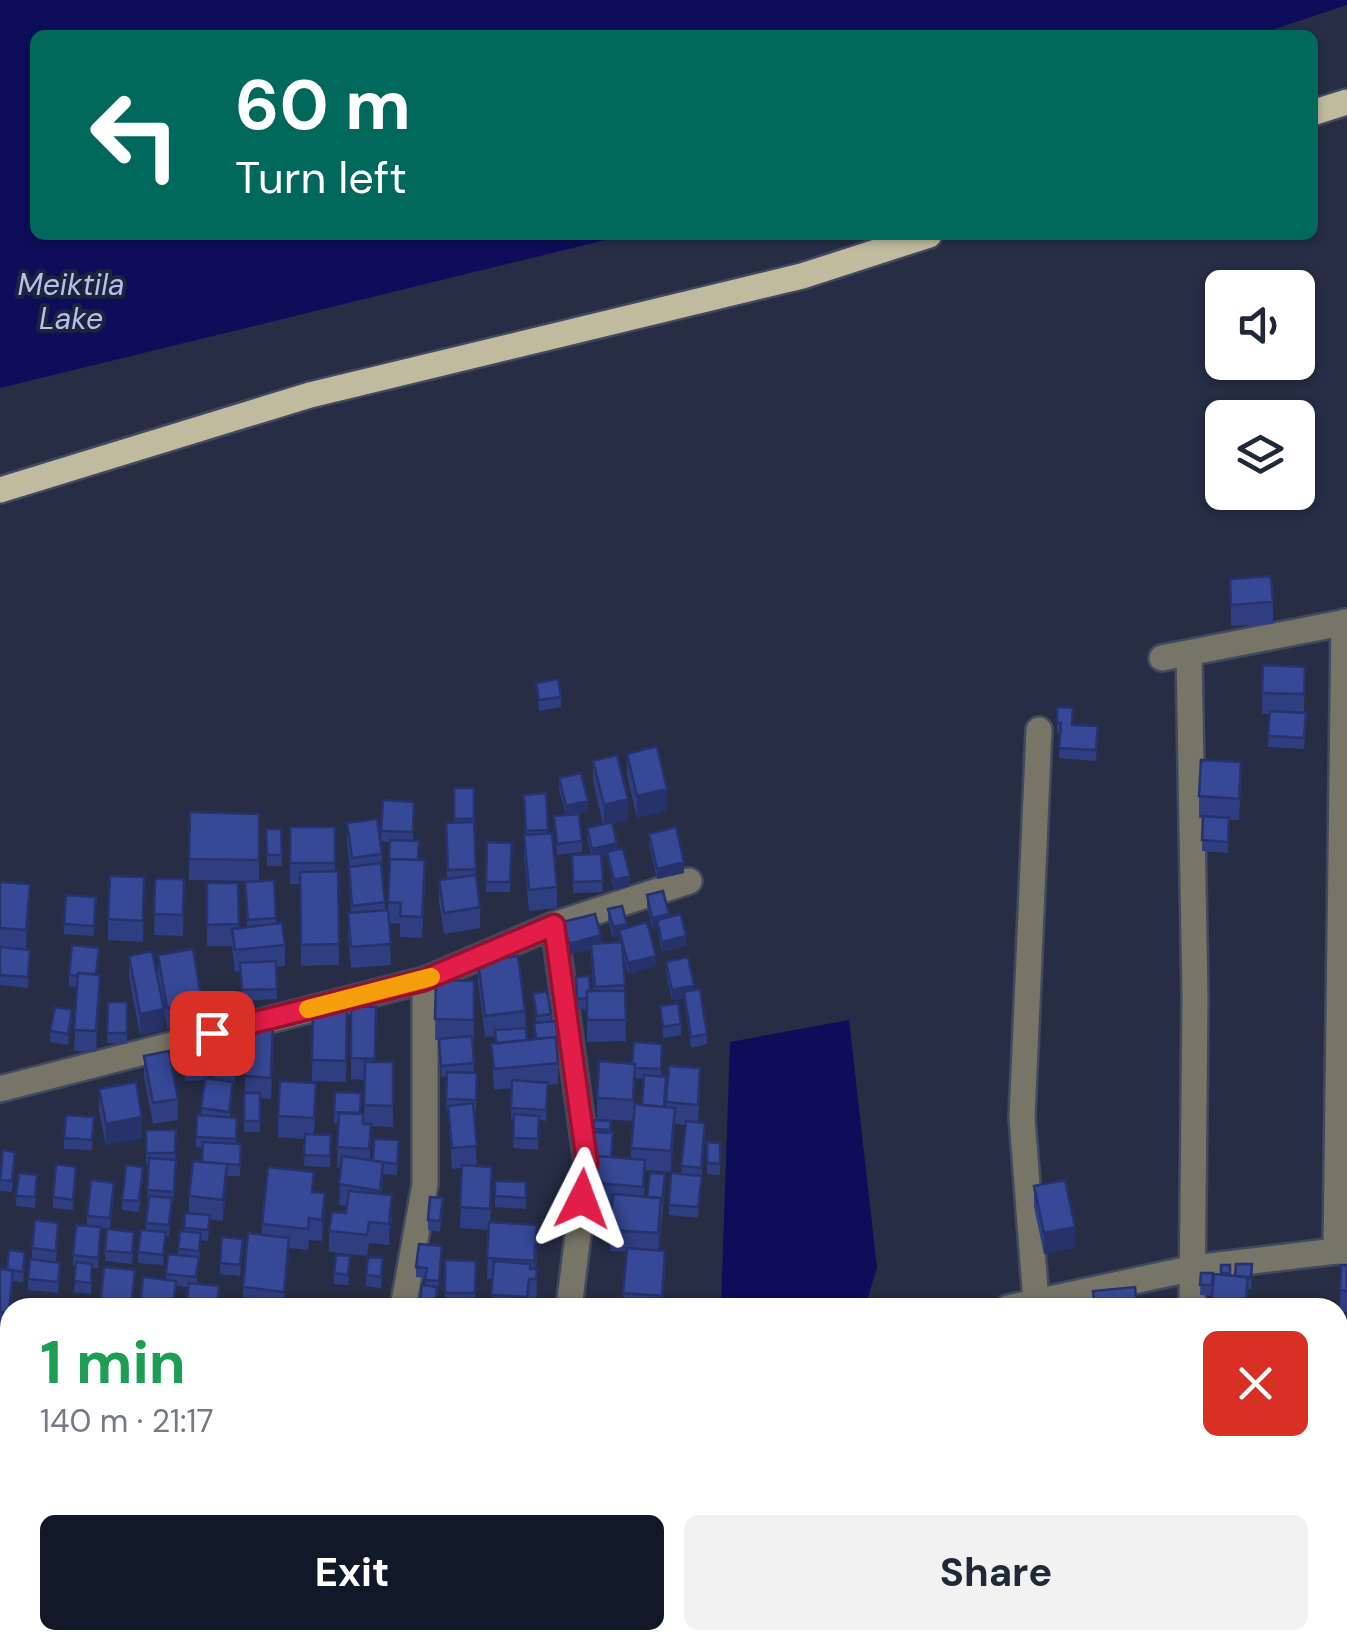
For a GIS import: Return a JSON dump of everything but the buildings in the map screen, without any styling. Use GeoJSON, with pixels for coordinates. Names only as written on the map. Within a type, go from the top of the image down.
{"type":"FeatureCollection","features":[{"type":"Feature","properties":{"kind":"main road"},"geometry":{"type":"LineString","coordinates":[[1318,111],[1347,102]]}},
{"type":"Feature","properties":{"kind":"main road"},"geometry":{"type":"LineString","coordinates":[[0,490],[310,395],[802,276],[914,240]]}},
{"type":"Feature","properties":{"kind":"street"},"geometry":{"type":"LineString","coordinates":[[1055,1298],[1194,1268],[1341,1252],[1345,622],[1162,658]]}},
{"type":"Feature","properties":{"kind":"street"},"geometry":{"type":"LineString","coordinates":[[1189,654],[1195,996],[1192,1298]]}},
{"type":"Feature","properties":{"kind":"street"},"geometry":{"type":"LineString","coordinates":[[1036,1298],[1022,1118],[1038,730]]}},
{"type":"Feature","properties":{"kind":"street"},"geometry":{"type":"LineString","coordinates":[[0,1089],[424,980],[554,925],[689,880]]}},
{"type":"Feature","properties":{"kind":"street"},"geometry":{"type":"LineString","coordinates":[[554,925],[587,1162],[570,1298]]}},
{"type":"Feature","properties":{"kind":"street"},"geometry":{"type":"LineString","coordinates":[[405,1298],[425,1184],[424,980]]}},
{"type":"Feature","properties":{"kind":"water","name":"Meiktila Lake"},"geometry":{"type":"Polygon","coordinates":[[[0,0],[1347,0],[1347,5],[1271,30],[30,30],[30,240],[606,240],[0,388],[0,0]]]}},
{"type":"Feature","properties":{"kind":"water"},"geometry":{"type":"Polygon","coordinates":[[[849,1020],[877,1268],[868,1298],[721,1298],[730,1042],[849,1020]]]}},
{"type":"Feature","properties":{"kind":"slow traffic"},"geometry":{"type":"LineString","coordinates":[[308,1009],[431,977]]}},
{"type":"Feature","properties":{"kind":"route"},"geometry":{"type":"LineString","coordinates":[[212,1033],[424,980],[554,925],[587,1162],[582,1199]]}}]}
